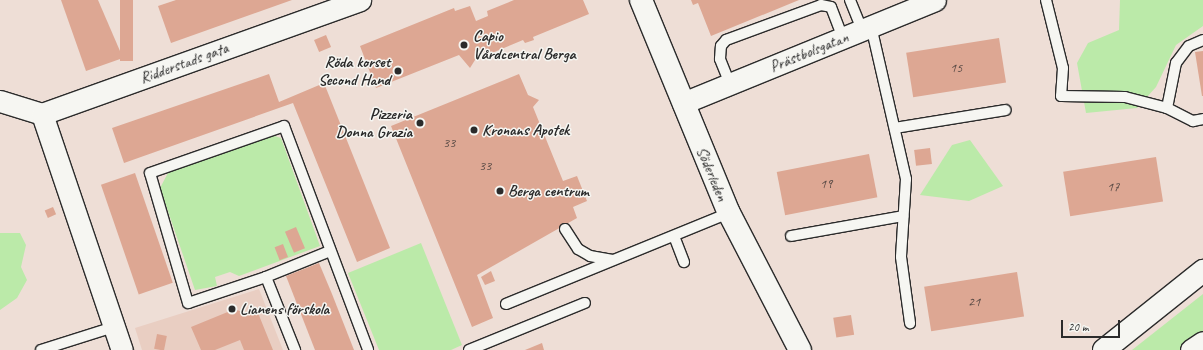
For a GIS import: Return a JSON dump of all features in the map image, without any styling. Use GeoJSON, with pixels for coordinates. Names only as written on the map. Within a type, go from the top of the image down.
{"type":"FeatureCollection","features":[{"type":"Feature","properties":{"kind":"main road","name":"Söderleden"},"geometry":{"type":"LineString","coordinates":[[640,0],[729,213],[802,347]]}},
{"type":"Feature","properties":{"kind":"main road"},"geometry":{"type":"LineString","coordinates":[[1104,350],[1203,271]]}},
{"type":"Feature","properties":{"kind":"street","name":"Ridderstads gata"},"geometry":{"type":"LineString","coordinates":[[42,114],[322,6],[360,0]]}},
{"type":"Feature","properties":{"kind":"street","name":"Prästbolsgatan"},"geometry":{"type":"LineString","coordinates":[[683,104],[935,0]]}},
{"type":"Feature","properties":{"kind":"street"},"geometry":{"type":"LineString","coordinates":[[0,101],[42,114],[122,350]]}},
{"type":"Feature","properties":{"kind":"street"},"geometry":{"type":"LineString","coordinates":[[1191,350],[1203,342]]}},
{"type":"Feature","properties":{"kind":"lane"},"geometry":{"type":"LineString","coordinates":[[850,0],[866,28],[895,128],[906,179],[901,257],[910,323]]}},
{"type":"Feature","properties":{"kind":"lane"},"geometry":{"type":"LineString","coordinates":[[1046,0],[1063,68],[1061,96],[1125,97],[1167,108],[1193,120],[1203,119]]}},
{"type":"Feature","properties":{"kind":"lane"},"geometry":{"type":"LineString","coordinates":[[730,84],[720,59],[721,46],[726,40],[821,5],[831,7],[842,38]]}},
{"type":"Feature","properties":{"kind":"lane"},"geometry":{"type":"LineString","coordinates":[[1167,108],[1176,63],[1189,46],[1203,40]]}},
{"type":"Feature","properties":{"kind":"lane"},"geometry":{"type":"LineString","coordinates":[[895,128],[1006,110]]}},
{"type":"Feature","properties":{"kind":"lane"},"geometry":{"type":"LineString","coordinates":[[330,251],[266,277],[188,303],[150,173],[284,126],[368,350]]}},
{"type":"Feature","properties":{"kind":"lane"},"geometry":{"type":"LineString","coordinates":[[506,304],[729,213]]}},
{"type":"Feature","properties":{"kind":"lane"},"geometry":{"type":"LineString","coordinates":[[792,236],[903,216]]}},
{"type":"Feature","properties":{"kind":"lane"},"geometry":{"type":"LineString","coordinates":[[565,229],[578,249],[590,256],[617,260]]}},
{"type":"Feature","properties":{"kind":"lane"},"geometry":{"type":"LineString","coordinates":[[674,236],[684,262]]}},
{"type":"Feature","properties":{"kind":"lane"},"geometry":{"type":"LineString","coordinates":[[266,277],[295,350]]}},
{"type":"Feature","properties":{"kind":"lane"},"geometry":{"type":"LineString","coordinates":[[469,350],[585,303]]}},
{"type":"Feature","properties":{"kind":"lane"},"geometry":{"type":"LineString","coordinates":[[41,350],[114,327]]}},
{"type":"Feature","properties":{"kind":"shaded area","name":"Lianens förskola"},"geometry":{"type":"Polygon","coordinates":[[[259,289],[283,350],[142,350],[135,328],[259,289]]]}},
{"type":"Feature","properties":{"kind":"green space"},"geometry":{"type":"Polygon","coordinates":[[[1120,0],[1203,0],[1203,26],[1176,45],[1156,87],[1137,108],[1086,113],[1077,63],[1088,43],[1119,30],[1120,0]]]}},
{"type":"Feature","properties":{"kind":"green space"},"geometry":{"type":"Polygon","coordinates":[[[268,134],[281,138],[320,246],[239,276],[230,272],[215,277],[217,286],[195,290],[160,188],[169,171],[268,134]]]}},
{"type":"Feature","properties":{"kind":"green space"},"geometry":{"type":"Polygon","coordinates":[[[970,140],[1003,186],[969,201],[920,195],[952,145],[970,140]]]}},
{"type":"Feature","properties":{"kind":"green space"},"geometry":{"type":"Polygon","coordinates":[[[0,233],[20,233],[26,245],[21,267],[27,280],[17,298],[0,310],[0,233]]]}},
{"type":"Feature","properties":{"kind":"green space"},"geometry":{"type":"Polygon","coordinates":[[[421,243],[462,345],[451,350],[379,350],[348,273],[421,243]]]}},
{"type":"Feature","properties":{"kind":"green space"},"geometry":{"type":"Polygon","coordinates":[[[1203,294],[1203,337],[1185,350],[1132,350],[1203,294]]]}},
{"type":"Feature","properties":{"kind":"building"},"geometry":{"type":"Polygon","coordinates":[[[61,0],[98,0],[123,58],[86,71],[61,0]]]}},
{"type":"Feature","properties":{"kind":"building"},"geometry":{"type":"Polygon","coordinates":[[[120,0],[133,0],[133,61],[120,61],[120,0]]]}},
{"type":"Feature","properties":{"kind":"building"},"geometry":{"type":"Polygon","coordinates":[[[176,0],[292,0],[171,43],[158,6],[176,0]]]}},
{"type":"Feature","properties":{"kind":"building"},"geometry":{"type":"Polygon","coordinates":[[[514,0],[583,0],[589,14],[533,37],[534,40],[525,43],[523,40],[475,60],[470,68],[459,55],[376,88],[360,46],[454,8],[455,11],[470,6],[476,21],[488,16],[487,11],[514,0]]]}},
{"type":"Feature","properties":{"kind":"building"},"geometry":{"type":"Polygon","coordinates":[[[691,0],[799,0],[711,36],[698,3],[693,5],[691,0]]]}},
{"type":"Feature","properties":{"kind":"building"},"geometry":{"type":"Polygon","coordinates":[[[326,35],[331,47],[319,52],[314,40],[326,35]]]}},
{"type":"Feature","properties":{"kind":"building"},"geometry":{"type":"Polygon","coordinates":[[[999,38],[1006,82],[913,97],[906,53],[999,38]]]}},
{"type":"Feature","properties":{"kind":"building"},"geometry":{"type":"Polygon","coordinates":[[[1203,51],[1203,96],[1202,96],[1195,52],[1203,51]]]}},
{"type":"Feature","properties":{"kind":"building"},"geometry":{"type":"Polygon","coordinates":[[[269,74],[279,102],[324,83],[390,248],[357,262],[293,103],[124,163],[112,128],[269,74]]]}},
{"type":"Feature","properties":{"kind":"building","name":"Berga centrum"},"geometry":{"type":"Polygon","coordinates":[[[519,74],[528,95],[539,100],[533,107],[563,181],[577,176],[587,201],[573,207],[577,218],[477,275],[493,318],[472,327],[391,126],[519,74]]]}},
{"type":"Feature","properties":{"kind":"building"},"geometry":{"type":"Polygon","coordinates":[[[930,148],[932,164],[916,166],[914,150],[930,148]]]}},
{"type":"Feature","properties":{"kind":"building"},"geometry":{"type":"Polygon","coordinates":[[[869,154],[877,197],[785,215],[777,172],[869,154]]]}},
{"type":"Feature","properties":{"kind":"building"},"geometry":{"type":"Polygon","coordinates":[[[1156,157],[1163,201],[1070,216],[1063,172],[1156,157]]]}},
{"type":"Feature","properties":{"kind":"building"},"geometry":{"type":"Polygon","coordinates":[[[135,173],[173,283],[139,294],[101,185],[135,173]]]}},
{"type":"Feature","properties":{"kind":"building"},"geometry":{"type":"Polygon","coordinates":[[[53,207],[56,214],[48,218],[45,211],[53,207]]]}},
{"type":"Feature","properties":{"kind":"building"},"geometry":{"type":"Polygon","coordinates":[[[296,227],[305,248],[294,253],[285,232],[296,227]]]}},
{"type":"Feature","properties":{"kind":"building"},"geometry":{"type":"Polygon","coordinates":[[[283,244],[288,257],[280,260],[275,247],[283,244]]]}},
{"type":"Feature","properties":{"kind":"building"},"geometry":{"type":"Polygon","coordinates":[[[319,263],[354,350],[315,350],[286,276],[319,263]]]}},
{"type":"Feature","properties":{"kind":"building"},"geometry":{"type":"Polygon","coordinates":[[[491,271],[495,281],[485,285],[481,277],[491,271]]]}},
{"type":"Feature","properties":{"kind":"building"},"geometry":{"type":"Polygon","coordinates":[[[1017,272],[1024,316],[931,331],[924,287],[1017,272]]]}},
{"type":"Feature","properties":{"kind":"building"},"geometry":{"type":"Polygon","coordinates":[[[256,308],[273,350],[244,350],[240,340],[215,350],[201,350],[191,327],[235,309],[244,313],[256,308]]]}},
{"type":"Feature","properties":{"kind":"building"},"geometry":{"type":"Polygon","coordinates":[[[851,315],[854,335],[836,338],[833,318],[851,315]]]}},
{"type":"Feature","properties":{"kind":"building"},"geometry":{"type":"Polygon","coordinates":[[[157,334],[167,336],[164,350],[154,349],[157,334]]]}},
{"type":"Feature","properties":{"kind":"building"},"geometry":{"type":"Polygon","coordinates":[[[542,343],[544,350],[525,350],[542,343]]]}},
{"type":"Feature","properties":{"kind":"place","name":"Capio Vårdcentral Berga"},"geometry":{"type":"Point","coordinates":[464,45]}},
{"type":"Feature","properties":{"kind":"place","name":"Röda korset Second Hand"},"geometry":{"type":"Point","coordinates":[398,71]}},
{"type":"Feature","properties":{"kind":"place","name":"Pizzeria Donna Grazia"},"geometry":{"type":"Point","coordinates":[420,123]}},
{"type":"Feature","properties":{"kind":"place","name":"Kronans Apotek"},"geometry":{"type":"Point","coordinates":[474,130]}},
{"type":"Feature","properties":{"kind":"place","name":"Berga centrum"},"geometry":{"type":"Point","coordinates":[500,191]}},
{"type":"Feature","properties":{"kind":"place","name":"Lianens förskola"},"geometry":{"type":"Point","coordinates":[232,309]}}]}
